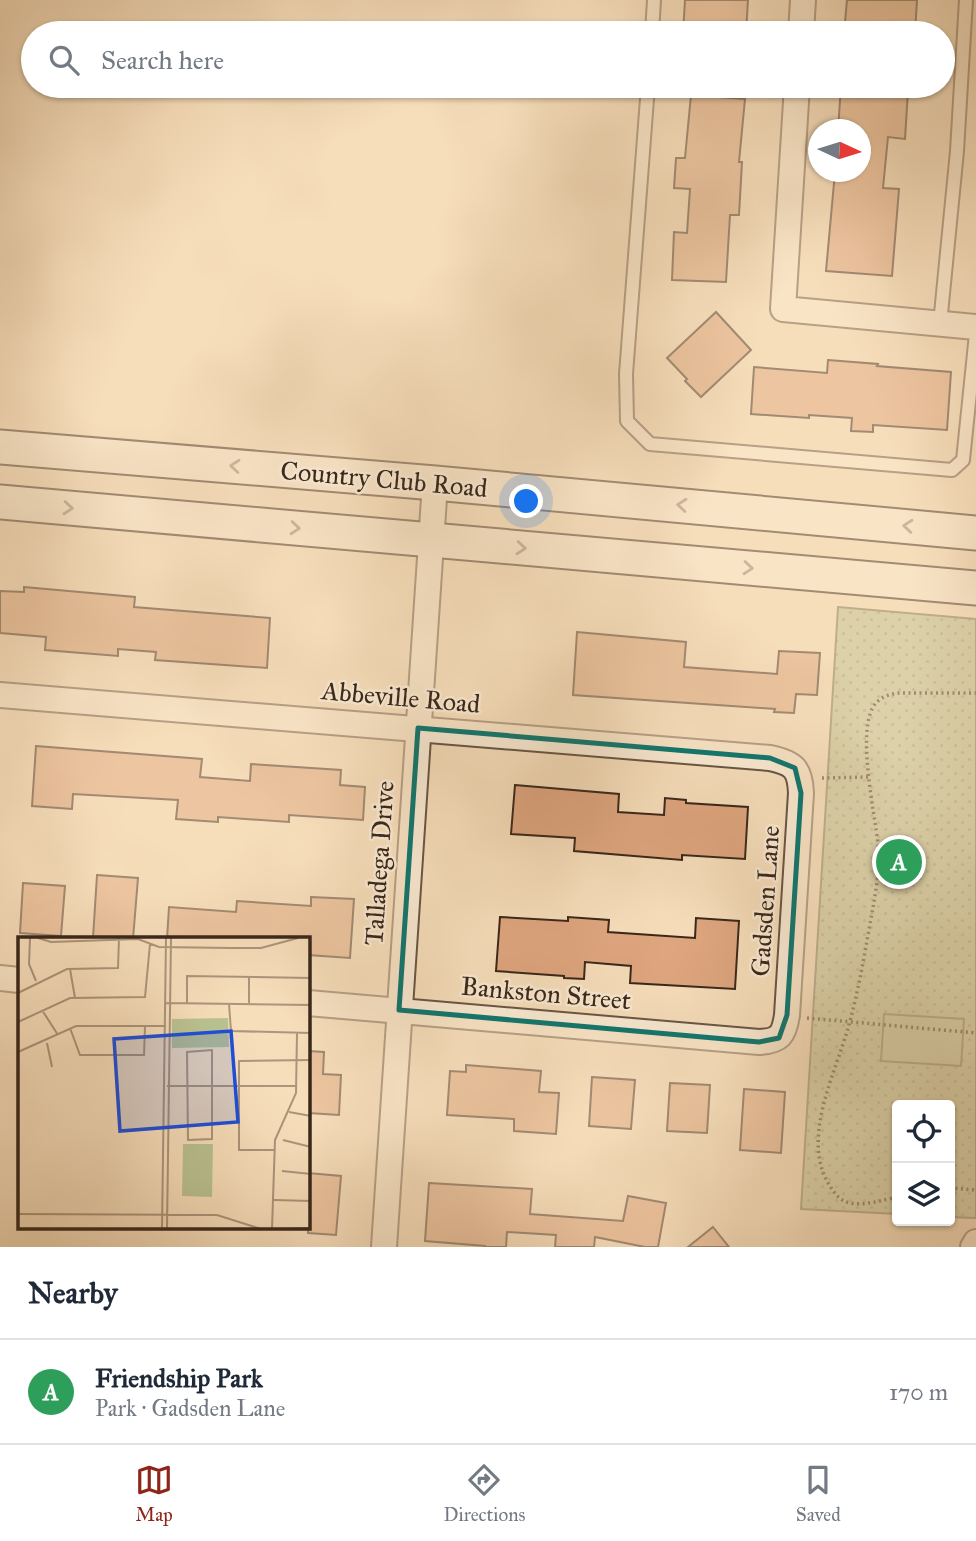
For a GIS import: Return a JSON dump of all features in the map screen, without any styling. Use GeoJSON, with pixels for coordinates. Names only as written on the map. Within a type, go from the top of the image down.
{"type":"FeatureCollection","features":[{"type":"Feature","properties":{"kind":"main road","name":"Country Club Road"},"geometry":{"type":"LineString","coordinates":[[0,447],[435,483],[976,533]]}},
{"type":"Feature","properties":{"kind":"main road"},"geometry":{"type":"LineString","coordinates":[[0,502],[976,588]]}},
{"type":"Feature","properties":{"kind":"street"},"geometry":{"type":"LineString","coordinates":[[802,21],[803,0]]}},
{"type":"Feature","properties":{"kind":"street"},"geometry":{"type":"LineString","coordinates":[[796,98],[783,309],[976,327]]}},
{"type":"Feature","properties":{"kind":"street","name":"Talladega Drive"},"geometry":{"type":"LineString","coordinates":[[384,1247],[435,483]]}},
{"type":"Feature","properties":{"kind":"street","name":"Abbeville Road"},"geometry":{"type":"LineString","coordinates":[[0,695],[770,758],[784,761],[795,768]]}},
{"type":"Feature","properties":{"kind":"street","name":"Gadsden Lane"},"geometry":{"type":"LineString","coordinates":[[779,1038],[785,1029],[787,1015],[802,793],[801,779],[795,768]]}},
{"type":"Feature","properties":{"kind":"street"},"geometry":{"type":"LineString","coordinates":[[0,978],[18,980]]}},
{"type":"Feature","properties":{"kind":"street","name":"Bankston Street"},"geometry":{"type":"LineString","coordinates":[[310,1003],[759,1042],[779,1038]]}},
{"type":"Feature","properties":{"kind":"street"},"geometry":{"type":"LineString","coordinates":[[973,1247],[976,1242]]}},
{"type":"Feature","properties":{"kind":"lane"},"geometry":{"type":"LineString","coordinates":[[653,21],[654,0]]}},
{"type":"Feature","properties":{"kind":"lane"},"geometry":{"type":"LineString","coordinates":[[940,324],[957,150],[966,0]]}},
{"type":"Feature","properties":{"kind":"lane"},"geometry":{"type":"LineString","coordinates":[[647,98],[626,374],[627,421],[650,444],[951,470],[963,460],[976,334]]}},
{"type":"Feature","properties":{"kind":"path"},"geometry":{"type":"LineString","coordinates":[[892,1199],[863,1203],[844,1201],[827,1182],[819,1159],[817,1142],[819,1124],[850,1023],[864,957],[878,865],[878,846],[868,777],[868,718],[872,708],[887,696],[900,693],[976,693]]}},
{"type":"Feature","properties":{"kind":"path"},"geometry":{"type":"LineString","coordinates":[[819,778],[868,777]]}},
{"type":"Feature","properties":{"kind":"path"},"geometry":{"type":"LineString","coordinates":[[803,1018],[976,1033]]}},
{"type":"Feature","properties":{"kind":"path"},"geometry":{"type":"LineString","coordinates":[[955,1188],[976,1190]]}},
{"type":"Feature","properties":{"kind":"highlighted area"},"geometry":{"type":"Polygon","coordinates":[[[418,728],[770,758],[795,768],[801,793],[787,1015],[779,1038],[759,1042],[399,1010],[418,728]]]}},
{"type":"Feature","properties":{"kind":"green space"},"geometry":{"type":"Polygon","coordinates":[[[838,607],[976,619],[976,1218],[955,1217],[955,1100],[892,1100],[892,1214],[801,1209],[838,607]]]}},
{"type":"Feature","properties":{"kind":"green space"},"geometry":{"type":"Polygon","coordinates":[[[884,1014],[964,1019],[961,1066],[881,1061],[884,1014]]]}},
{"type":"Feature","properties":{"kind":"building"},"geometry":{"type":"Polygon","coordinates":[[[685,0],[748,0],[747,21],[684,21],[685,0]]]}},
{"type":"Feature","properties":{"kind":"building"},"geometry":{"type":"Polygon","coordinates":[[[847,0],[917,0],[916,21],[845,21],[847,0]]]}},
{"type":"Feature","properties":{"kind":"building"},"geometry":{"type":"Polygon","coordinates":[[[691,98],[745,99],[739,162],[742,162],[739,215],[730,215],[726,282],[672,280],[674,232],[687,233],[690,189],[674,188],[676,158],[685,158],[691,98]]]}},
{"type":"Feature","properties":{"kind":"building"},"geometry":{"type":"Polygon","coordinates":[[[840,98],[908,98],[905,139],[888,137],[883,188],[899,189],[892,276],[826,271],[834,182],[871,182],[871,119],[839,119],[840,98]]]}},
{"type":"Feature","properties":{"kind":"building"},"geometry":{"type":"Polygon","coordinates":[[[716,312],[751,350],[701,397],[667,358],[716,312]]]}},
{"type":"Feature","properties":{"kind":"building"},"geometry":{"type":"Polygon","coordinates":[[[828,360],[951,372],[947,430],[873,425],[873,432],[851,431],[852,418],[751,414],[754,367],[827,373],[828,360]]]}},
{"type":"Feature","properties":{"kind":"building"},"geometry":{"type":"Polygon","coordinates":[[[24,587],[135,597],[134,607],[270,618],[267,668],[155,660],[156,652],[118,649],[118,656],[45,650],[46,637],[0,633],[0,591],[24,592],[24,587]]]}},
{"type":"Feature","properties":{"kind":"building"},"geometry":{"type":"Polygon","coordinates":[[[577,632],[686,642],[684,667],[777,674],[779,651],[820,653],[817,695],[796,694],[794,713],[774,712],[775,709],[573,695],[577,632]]]}},
{"type":"Feature","properties":{"kind":"building"},"geometry":{"type":"Polygon","coordinates":[[[36,746],[202,759],[200,777],[250,781],[251,764],[341,770],[340,785],[365,787],[363,820],[289,815],[289,822],[218,817],[218,822],[176,819],[178,800],[73,794],[72,809],[32,806],[36,746]]]}},
{"type":"Feature","properties":{"kind":"building"},"geometry":{"type":"Polygon","coordinates":[[[515,785],[619,794],[618,812],[664,815],[665,798],[686,800],[686,803],[748,807],[745,859],[682,855],[682,860],[574,851],[575,838],[511,834],[515,785]]]}},
{"type":"Feature","properties":{"kind":"building"},"geometry":{"type":"Polygon","coordinates":[[[97,875],[138,878],[133,937],[93,937],[97,875]]]}},
{"type":"Feature","properties":{"kind":"building"},"geometry":{"type":"Polygon","coordinates":[[[23,883],[65,886],[61,936],[20,933],[23,883]]]}},
{"type":"Feature","properties":{"kind":"building"},"geometry":{"type":"Polygon","coordinates":[[[311,897],[354,899],[350,958],[310,955],[310,937],[167,937],[169,907],[236,912],[237,901],[311,906],[311,897]]]}},
{"type":"Feature","properties":{"kind":"building"},"geometry":{"type":"Polygon","coordinates":[[[500,917],[568,921],[568,917],[609,920],[608,932],[695,938],[696,918],[739,921],[735,989],[630,983],[631,966],[585,962],[584,979],[496,971],[500,917]]]}},
{"type":"Feature","properties":{"kind":"building"},"geometry":{"type":"Polygon","coordinates":[[[310,1051],[324,1052],[323,1074],[341,1075],[339,1115],[310,1113],[310,1051]]]}},
{"type":"Feature","properties":{"kind":"building"},"geometry":{"type":"Polygon","coordinates":[[[466,1065],[541,1071],[539,1092],[559,1093],[556,1134],[514,1131],[514,1119],[447,1115],[450,1071],[466,1072],[466,1065]]]}},
{"type":"Feature","properties":{"kind":"building"},"geometry":{"type":"Polygon","coordinates":[[[592,1077],[635,1080],[631,1129],[589,1126],[592,1077]]]}},
{"type":"Feature","properties":{"kind":"building"},"geometry":{"type":"Polygon","coordinates":[[[670,1083],[710,1085],[707,1133],[667,1131],[670,1083]]]}},
{"type":"Feature","properties":{"kind":"building"},"geometry":{"type":"Polygon","coordinates":[[[744,1089],[785,1092],[781,1153],[740,1150],[744,1089]]]}},
{"type":"Feature","properties":{"kind":"building"},"geometry":{"type":"Polygon","coordinates":[[[310,1173],[341,1176],[336,1235],[308,1233],[310,1173]]]}},
{"type":"Feature","properties":{"kind":"building"},"geometry":{"type":"Polygon","coordinates":[[[429,1183],[532,1189],[530,1214],[623,1221],[628,1196],[666,1203],[658,1247],[595,1237],[594,1247],[555,1247],[556,1235],[507,1232],[506,1247],[485,1247],[425,1241],[429,1183]]]}},
{"type":"Feature","properties":{"kind":"building"},"geometry":{"type":"Polygon","coordinates":[[[713,1227],[729,1247],[688,1247],[713,1227]]]}},
{"type":"Feature","properties":{"kind":"place","name":"Friendship Park"},"geometry":{"type":"Point","coordinates":[899,862]}}]}
